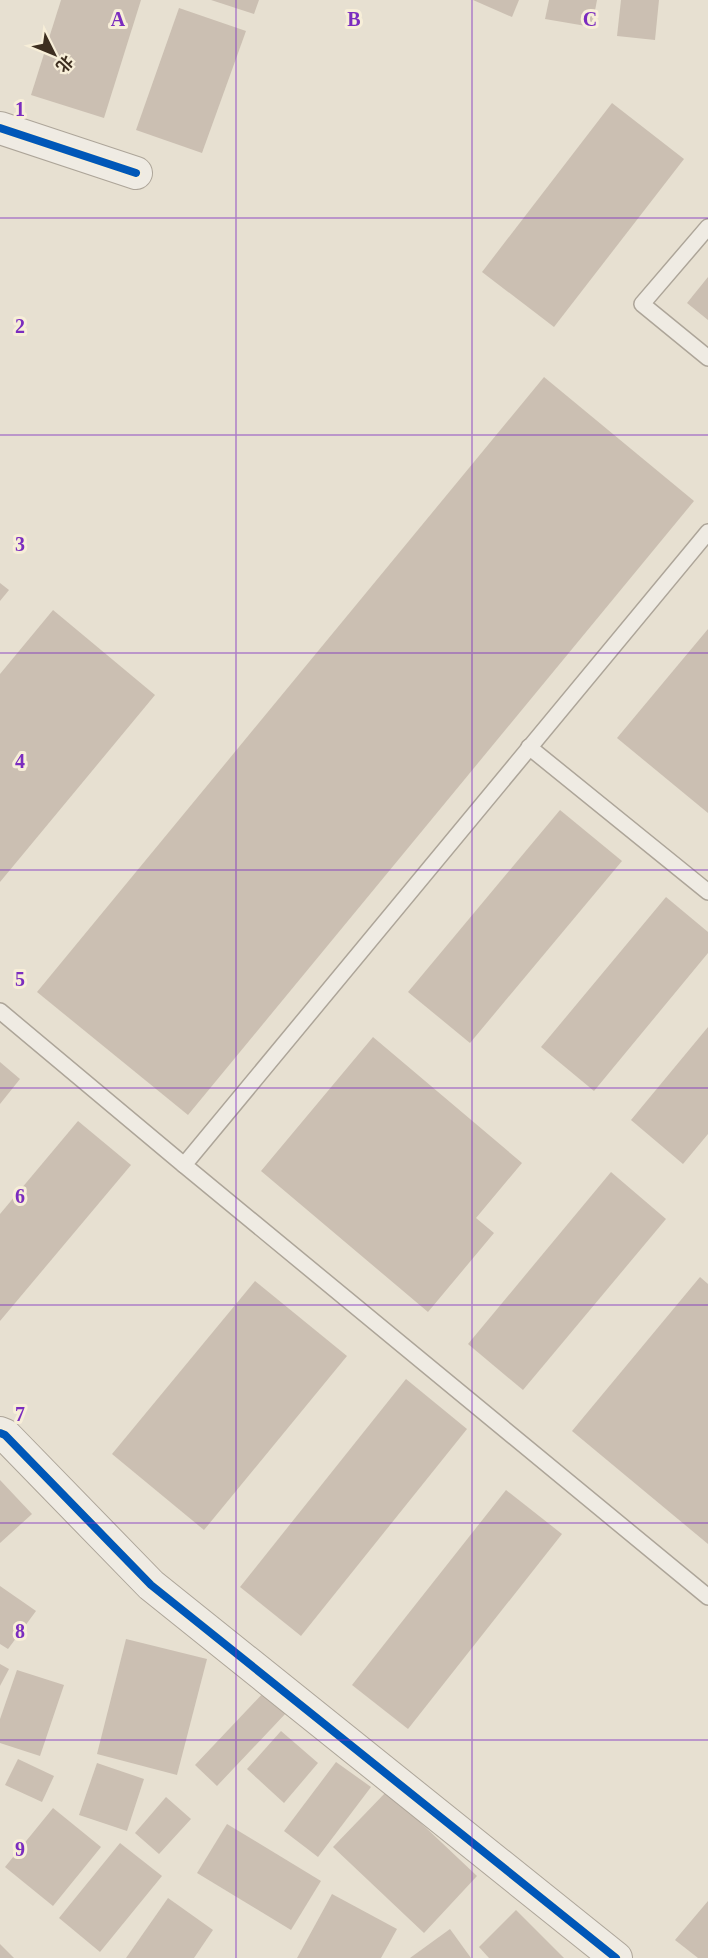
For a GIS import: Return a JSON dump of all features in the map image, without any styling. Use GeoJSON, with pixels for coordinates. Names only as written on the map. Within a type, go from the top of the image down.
{"type":"FeatureCollection","features":[{"type":"Feature","properties":{"kind":"street"},"geometry":{"type":"LineString","coordinates":[[0,128],[136,173]]}},
{"type":"Feature","properties":{"kind":"street"},"geometry":{"type":"LineString","coordinates":[[0,1433],[151,1585],[616,1958]]}},
{"type":"Feature","properties":{"kind":"lane"},"geometry":{"type":"LineString","coordinates":[[708,226],[642,304],[708,358]]}},
{"type":"Feature","properties":{"kind":"lane"},"geometry":{"type":"LineString","coordinates":[[184,1165],[708,532]]}},
{"type":"Feature","properties":{"kind":"lane"},"geometry":{"type":"LineString","coordinates":[[530,747],[708,892]]}},
{"type":"Feature","properties":{"kind":"lane"},"geometry":{"type":"LineString","coordinates":[[0,1011],[708,1597]]}},
{"type":"Feature","properties":{"kind":"building"},"geometry":{"type":"Polygon","coordinates":[[[61,0],[141,0],[104,118],[31,95],[61,0]]]}},
{"type":"Feature","properties":{"kind":"building"},"geometry":{"type":"Polygon","coordinates":[[[211,0],[259,0],[254,14],[211,0]]]}},
{"type":"Feature","properties":{"kind":"building"},"geometry":{"type":"Polygon","coordinates":[[[473,0],[519,0],[512,17],[473,0]]]}},
{"type":"Feature","properties":{"kind":"building"},"geometry":{"type":"Polygon","coordinates":[[[549,0],[597,0],[592,27],[545,19],[549,0]]]}},
{"type":"Feature","properties":{"kind":"building"},"geometry":{"type":"Polygon","coordinates":[[[621,0],[659,0],[655,40],[617,36],[621,0]]]}},
{"type":"Feature","properties":{"kind":"building"},"geometry":{"type":"Polygon","coordinates":[[[179,8],[246,31],[202,153],[136,130],[179,8]]]}},
{"type":"Feature","properties":{"kind":"building"},"geometry":{"type":"Polygon","coordinates":[[[612,103],[684,159],[554,327],[482,272],[612,103]]]}},
{"type":"Feature","properties":{"kind":"building"},"geometry":{"type":"Polygon","coordinates":[[[708,277],[708,320],[687,303],[708,277]]]}},
{"type":"Feature","properties":{"kind":"building"},"geometry":{"type":"Polygon","coordinates":[[[544,377],[694,501],[188,1115],[37,992],[544,377]]]}},
{"type":"Feature","properties":{"kind":"building"},"geometry":{"type":"Polygon","coordinates":[[[0,583],[9,590],[0,601],[0,583]]]}},
{"type":"Feature","properties":{"kind":"building"},"geometry":{"type":"Polygon","coordinates":[[[53,610],[155,695],[0,882],[0,674],[53,610]]]}},
{"type":"Feature","properties":{"kind":"building"},"geometry":{"type":"Polygon","coordinates":[[[708,629],[708,813],[617,738],[708,629]]]}},
{"type":"Feature","properties":{"kind":"building"},"geometry":{"type":"Polygon","coordinates":[[[560,810],[622,861],[470,1043],[408,992],[560,810]]]}},
{"type":"Feature","properties":{"kind":"building"},"geometry":{"type":"Polygon","coordinates":[[[666,897],[708,932],[708,953],[594,1091],[541,1047],[666,897]]]}},
{"type":"Feature","properties":{"kind":"building"},"geometry":{"type":"Polygon","coordinates":[[[708,1027],[708,1134],[683,1164],[631,1120],[708,1027]]]}},
{"type":"Feature","properties":{"kind":"building"},"geometry":{"type":"Polygon","coordinates":[[[373,1037],[522,1163],[476,1218],[494,1233],[428,1312],[261,1171],[373,1037]]]}},
{"type":"Feature","properties":{"kind":"building"},"geometry":{"type":"Polygon","coordinates":[[[0,1062],[20,1079],[0,1104],[0,1062]]]}},
{"type":"Feature","properties":{"kind":"building"},"geometry":{"type":"Polygon","coordinates":[[[78,1121],[131,1165],[0,1321],[0,1214],[78,1121]]]}},
{"type":"Feature","properties":{"kind":"building"},"geometry":{"type":"Polygon","coordinates":[[[611,1172],[666,1219],[523,1390],[468,1344],[611,1172]]]}},
{"type":"Feature","properties":{"kind":"building"},"geometry":{"type":"Polygon","coordinates":[[[700,1277],[708,1284],[708,1544],[572,1431],[700,1277]]]}},
{"type":"Feature","properties":{"kind":"building"},"geometry":{"type":"Polygon","coordinates":[[[255,1281],[347,1356],[204,1530],[112,1454],[255,1281]]]}},
{"type":"Feature","properties":{"kind":"building"},"geometry":{"type":"Polygon","coordinates":[[[406,1379],[467,1429],[301,1636],[240,1587],[406,1379]]]}},
{"type":"Feature","properties":{"kind":"building"},"geometry":{"type":"Polygon","coordinates":[[[0,1480],[32,1514],[0,1543],[0,1480]]]}},
{"type":"Feature","properties":{"kind":"building"},"geometry":{"type":"Polygon","coordinates":[[[506,1490],[562,1534],[408,1729],[352,1685],[506,1490]]]}},
{"type":"Feature","properties":{"kind":"building"},"geometry":{"type":"Polygon","coordinates":[[[0,1586],[36,1611],[8,1649],[0,1644],[0,1586]]]}},
{"type":"Feature","properties":{"kind":"building"},"geometry":{"type":"Polygon","coordinates":[[[126,1639],[207,1659],[177,1775],[97,1754],[126,1639]]]}},
{"type":"Feature","properties":{"kind":"building"},"geometry":{"type":"Polygon","coordinates":[[[0,1664],[9,1669],[0,1686],[0,1664]]]}},
{"type":"Feature","properties":{"kind":"building"},"geometry":{"type":"Polygon","coordinates":[[[17,1670],[64,1685],[40,1756],[0,1743],[0,1719],[17,1670]]]}},
{"type":"Feature","properties":{"kind":"building"},"geometry":{"type":"Polygon","coordinates":[[[265,1691],[287,1712],[217,1786],[195,1765],[265,1691]]]}},
{"type":"Feature","properties":{"kind":"building"},"geometry":{"type":"Polygon","coordinates":[[[281,1731],[318,1763],[284,1803],[247,1769],[281,1731]]]}},
{"type":"Feature","properties":{"kind":"building"},"geometry":{"type":"Polygon","coordinates":[[[18,1759],[54,1776],[42,1802],[5,1785],[18,1759]]]}},
{"type":"Feature","properties":{"kind":"building"},"geometry":{"type":"Polygon","coordinates":[[[336,1762],[371,1787],[318,1857],[284,1831],[336,1762]]]}},
{"type":"Feature","properties":{"kind":"building"},"geometry":{"type":"Polygon","coordinates":[[[97,1763],[144,1779],[127,1831],[79,1815],[97,1763]]]}},
{"type":"Feature","properties":{"kind":"building"},"geometry":{"type":"Polygon","coordinates":[[[387,1791],[477,1876],[424,1933],[333,1847],[387,1791]]]}},
{"type":"Feature","properties":{"kind":"building"},"geometry":{"type":"Polygon","coordinates":[[[166,1797],[191,1819],[159,1854],[135,1833],[166,1797]]]}},
{"type":"Feature","properties":{"kind":"building"},"geometry":{"type":"Polygon","coordinates":[[[53,1808],[101,1847],[53,1906],[5,1867],[53,1808]]]}},
{"type":"Feature","properties":{"kind":"building"},"geometry":{"type":"Polygon","coordinates":[[[227,1824],[321,1881],[291,1930],[197,1873],[227,1824]]]}},
{"type":"Feature","properties":{"kind":"building"},"geometry":{"type":"Polygon","coordinates":[[[120,1843],[162,1876],[100,1952],[59,1918],[120,1843]]]}},
{"type":"Feature","properties":{"kind":"building"},"geometry":{"type":"Polygon","coordinates":[[[332,1894],[397,1929],[381,1958],[297,1958],[332,1894]]]}},
{"type":"Feature","properties":{"kind":"building"},"geometry":{"type":"Polygon","coordinates":[[[168,1898],[213,1930],[194,1958],[126,1958],[168,1898]]]}},
{"type":"Feature","properties":{"kind":"building"},"geometry":{"type":"Polygon","coordinates":[[[708,1901],[708,1958],[698,1958],[675,1940],[708,1901]]]}},
{"type":"Feature","properties":{"kind":"building"},"geometry":{"type":"Polygon","coordinates":[[[516,1910],[564,1958],[489,1958],[479,1947],[516,1910]]]}},
{"type":"Feature","properties":{"kind":"building"},"geometry":{"type":"Polygon","coordinates":[[[450,1929],[471,1958],[410,1958],[450,1929]]]}},
{"type":"Feature","properties":{"kind":"building"},"geometry":{"type":"Polygon","coordinates":[[[0,1944],[14,1958],[0,1958],[0,1944]]]}},
{"type":"Feature","properties":{"kind":"cycle path"},"geometry":{"type":"LineString","coordinates":[[0,128],[136,173]]}},
{"type":"Feature","properties":{"kind":"cycle path"},"geometry":{"type":"LineString","coordinates":[[0,1433],[5,1435],[151,1585],[616,1958]]}}]}
